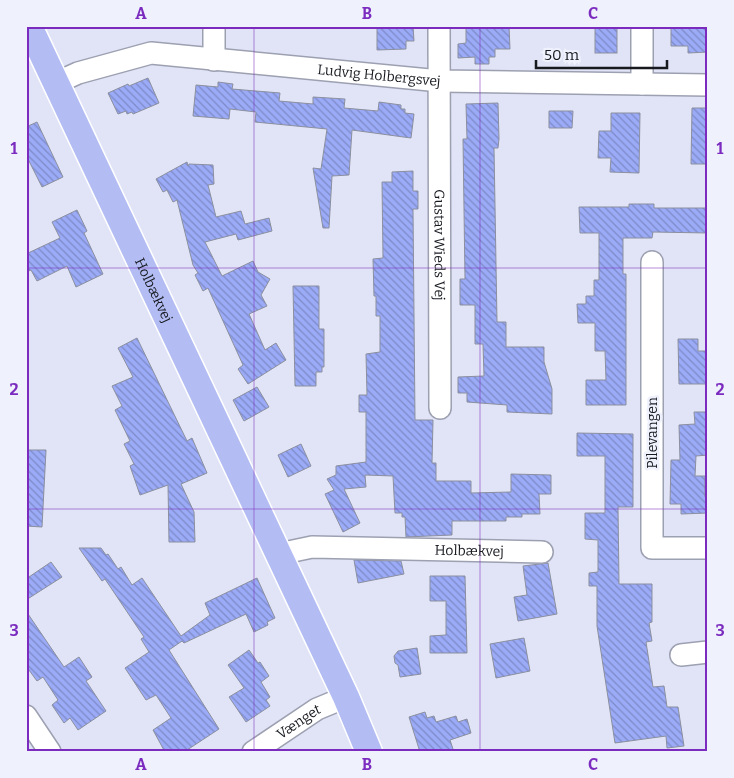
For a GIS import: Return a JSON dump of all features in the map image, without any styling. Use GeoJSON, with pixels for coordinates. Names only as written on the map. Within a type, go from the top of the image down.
{"type":"FeatureCollection","features":[{"type":"Feature","properties":{"kind":"main road","name":"Holbækvej"},"geometry":{"type":"LineString","coordinates":[[29,26],[346,697],[369,752]]}},
{"type":"Feature","properties":{"kind":"street"},"geometry":{"type":"LineString","coordinates":[[214,26],[214,60]]}},
{"type":"Feature","properties":{"kind":"street","name":"Gustav Wieds Vej"},"geometry":{"type":"LineString","coordinates":[[439,26],[440,408]]}},
{"type":"Feature","properties":{"kind":"street"},"geometry":{"type":"LineString","coordinates":[[642,26],[642,84]]}},
{"type":"Feature","properties":{"kind":"street","name":"Ludvig Holbergsvej"},"geometry":{"type":"LineString","coordinates":[[56,83],[78,73],[150,54],[440,81],[708,85]]}},
{"type":"Feature","properties":{"kind":"street","name":"Pilevangen"},"geometry":{"type":"LineString","coordinates":[[652,262],[652,548],[708,548]]}},
{"type":"Feature","properties":{"kind":"street","name":"Holbækvej"},"geometry":{"type":"LineString","coordinates":[[278,554],[312,547],[542,552]]}},
{"type":"Feature","properties":{"kind":"street"},"geometry":{"type":"LineString","coordinates":[[681,655],[708,652]]}},
{"type":"Feature","properties":{"kind":"street","name":"Vænget"},"geometry":{"type":"LineString","coordinates":[[253,752],[317,709],[346,697]]}},
{"type":"Feature","properties":{"kind":"street"},"geometry":{"type":"LineString","coordinates":[[26,716],[50,752]]}},
{"type":"Feature","properties":{"kind":"building"},"geometry":{"type":"Polygon","coordinates":[[[377,26],[413,26],[414,41],[406,41],[406,49],[377,50],[377,26]]]}},
{"type":"Feature","properties":{"kind":"building"},"geometry":{"type":"Polygon","coordinates":[[[466,26],[509,26],[510,49],[495,49],[495,57],[489,57],[489,64],[475,64],[475,57],[458,58],[458,44],[466,43],[466,26]]]}},
{"type":"Feature","properties":{"kind":"building"},"geometry":{"type":"Polygon","coordinates":[[[595,26],[617,26],[617,53],[595,53],[595,26]]]}},
{"type":"Feature","properties":{"kind":"building"},"geometry":{"type":"Polygon","coordinates":[[[671,26],[708,26],[708,52],[688,53],[688,46],[671,46],[671,26]]]}},
{"type":"Feature","properties":{"kind":"building"},"geometry":{"type":"Polygon","coordinates":[[[148,78],[159,103],[133,114],[132,112],[127,114],[126,111],[118,114],[108,93],[148,78]]]}},
{"type":"Feature","properties":{"kind":"building"},"geometry":{"type":"Polygon","coordinates":[[[218,82],[233,84],[232,89],[280,93],[279,101],[313,104],[313,97],[345,99],[344,108],[378,111],[379,102],[401,105],[401,109],[405,109],[405,113],[414,114],[411,138],[352,130],[349,175],[332,176],[329,228],[323,228],[313,168],[321,169],[327,129],[255,122],[256,112],[230,109],[229,119],[193,116],[196,85],[218,87],[218,82]]]}},
{"type":"Feature","properties":{"kind":"building"},"geometry":{"type":"Polygon","coordinates":[[[498,103],[499,139],[498,148],[494,148],[497,322],[506,322],[506,347],[544,347],[544,362],[552,389],[552,414],[507,412],[507,405],[467,402],[467,393],[458,393],[458,377],[484,376],[483,344],[475,344],[475,305],[460,305],[460,279],[465,279],[463,139],[467,139],[466,104],[498,103]]]}},
{"type":"Feature","properties":{"kind":"building"},"geometry":{"type":"Polygon","coordinates":[[[692,108],[708,108],[708,164],[691,164],[692,108]]]}},
{"type":"Feature","properties":{"kind":"building"},"geometry":{"type":"Polygon","coordinates":[[[549,111],[573,111],[572,128],[549,128],[549,111]]]}},
{"type":"Feature","properties":{"kind":"building"},"geometry":{"type":"Polygon","coordinates":[[[611,113],[640,113],[639,173],[610,172],[611,158],[598,158],[599,131],[611,131],[611,113]]]}},
{"type":"Feature","properties":{"kind":"building"},"geometry":{"type":"Polygon","coordinates":[[[37,122],[63,177],[42,187],[26,155],[26,127],[37,122]]]}},
{"type":"Feature","properties":{"kind":"building"},"geometry":{"type":"Polygon","coordinates":[[[187,162],[188,166],[189,164],[213,165],[214,184],[208,185],[216,217],[241,211],[245,224],[269,218],[272,231],[238,240],[236,234],[205,242],[222,276],[253,261],[258,272],[270,279],[261,295],[267,306],[249,314],[265,350],[276,343],[286,360],[248,384],[238,369],[243,365],[208,288],[203,291],[195,275],[198,273],[193,265],[177,200],[173,202],[167,190],[163,192],[156,179],[187,162]]]}},
{"type":"Feature","properties":{"kind":"building"},"geometry":{"type":"Polygon","coordinates":[[[413,171],[413,191],[418,191],[418,209],[413,209],[415,420],[433,420],[432,463],[436,463],[436,481],[471,481],[471,493],[511,492],[511,474],[551,475],[551,494],[539,494],[540,514],[522,514],[522,517],[506,517],[506,521],[452,521],[452,535],[406,537],[405,517],[402,517],[402,513],[395,513],[393,476],[365,475],[366,487],[344,489],[360,523],[343,532],[325,494],[334,490],[327,479],[336,475],[336,466],[366,462],[366,412],[359,412],[359,395],[367,395],[366,354],[380,352],[380,316],[376,316],[373,259],[383,258],[382,182],[392,182],[392,172],[413,171]]]}},
{"type":"Feature","properties":{"kind":"building"},"geometry":{"type":"Polygon","coordinates":[[[629,204],[654,204],[654,208],[708,208],[708,233],[653,232],[652,238],[623,238],[623,274],[626,274],[626,405],[586,405],[586,380],[606,380],[605,351],[595,351],[595,323],[578,323],[577,304],[586,304],[586,296],[594,296],[594,280],[599,280],[599,233],[580,233],[579,207],[629,207],[629,204]]]}},
{"type":"Feature","properties":{"kind":"building"},"geometry":{"type":"Polygon","coordinates":[[[77,210],[87,231],[84,233],[103,274],[76,287],[67,266],[37,281],[31,270],[26,272],[26,254],[60,238],[52,222],[77,210]]]}},
{"type":"Feature","properties":{"kind":"building"},"geometry":{"type":"Polygon","coordinates":[[[293,286],[319,286],[319,329],[324,329],[324,367],[322,367],[322,372],[316,372],[316,386],[295,386],[293,286]]]}},
{"type":"Feature","properties":{"kind":"building"},"geometry":{"type":"Polygon","coordinates":[[[137,338],[187,441],[192,438],[207,473],[181,484],[194,512],[195,542],[169,542],[168,485],[140,495],[130,466],[134,464],[124,444],[130,441],[115,410],[122,406],[112,386],[133,377],[118,348],[137,338]]]}},
{"type":"Feature","properties":{"kind":"building"},"geometry":{"type":"Polygon","coordinates":[[[678,339],[698,339],[698,351],[708,351],[708,383],[679,384],[678,339]]]}},
{"type":"Feature","properties":{"kind":"building"},"geometry":{"type":"Polygon","coordinates":[[[257,387],[269,407],[244,421],[233,400],[257,387]]]}},
{"type":"Feature","properties":{"kind":"building"},"geometry":{"type":"Polygon","coordinates":[[[694,412],[708,412],[708,455],[696,456],[695,476],[705,476],[705,497],[708,497],[708,513],[681,514],[681,504],[670,504],[671,460],[680,460],[679,425],[695,424],[694,412]]]}},
{"type":"Feature","properties":{"kind":"building"},"geometry":{"type":"Polygon","coordinates":[[[577,433],[633,434],[633,507],[618,507],[619,584],[652,584],[652,622],[649,623],[652,641],[646,642],[653,687],[664,686],[667,707],[678,707],[684,746],[667,748],[666,736],[615,743],[597,626],[597,586],[589,586],[589,573],[598,572],[598,540],[585,539],[585,513],[605,513],[605,456],[577,456],[577,433]]]}},
{"type":"Feature","properties":{"kind":"building"},"geometry":{"type":"Polygon","coordinates":[[[301,444],[311,466],[288,477],[278,455],[301,444]]]}},
{"type":"Feature","properties":{"kind":"building"},"geometry":{"type":"Polygon","coordinates":[[[26,450],[46,450],[42,527],[26,526],[26,450]]]}},
{"type":"Feature","properties":{"kind":"building"},"geometry":{"type":"Polygon","coordinates":[[[79,548],[101,548],[106,555],[108,554],[118,569],[121,567],[132,585],[142,578],[181,636],[210,615],[205,603],[257,578],[275,618],[267,622],[268,625],[254,632],[246,614],[184,643],[182,641],[169,650],[219,729],[184,752],[165,752],[153,730],[171,718],[156,695],[146,700],[125,668],[149,652],[141,639],[144,637],[105,579],[102,581],[79,548]]]}},
{"type":"Feature","properties":{"kind":"building"},"geometry":{"type":"Polygon","coordinates":[[[354,560],[401,561],[404,574],[358,583],[354,560]]]}},
{"type":"Feature","properties":{"kind":"building"},"geometry":{"type":"Polygon","coordinates":[[[51,562],[62,577],[26,600],[26,579],[51,562]]]}},
{"type":"Feature","properties":{"kind":"building"},"geometry":{"type":"Polygon","coordinates":[[[548,563],[557,614],[518,621],[514,597],[527,595],[523,566],[548,563]]]}},
{"type":"Feature","properties":{"kind":"building"},"geometry":{"type":"Polygon","coordinates":[[[430,576],[465,576],[467,653],[430,653],[430,636],[446,635],[446,601],[430,601],[430,576]]]}},
{"type":"Feature","properties":{"kind":"building"},"geometry":{"type":"Polygon","coordinates":[[[26,611],[64,667],[79,657],[92,677],[86,681],[106,711],[78,730],[70,718],[64,723],[52,705],[58,700],[43,677],[37,681],[26,666],[26,611]]]}},
{"type":"Feature","properties":{"kind":"building"},"geometry":{"type":"Polygon","coordinates":[[[524,638],[530,671],[496,678],[490,644],[524,638]]]}},
{"type":"Feature","properties":{"kind":"building"},"geometry":{"type":"Polygon","coordinates":[[[417,648],[421,674],[400,677],[394,656],[398,651],[417,648]]]}},
{"type":"Feature","properties":{"kind":"building"},"geometry":{"type":"Polygon","coordinates":[[[249,650],[269,676],[261,682],[270,697],[266,700],[270,706],[246,722],[229,697],[244,688],[228,665],[249,650]]]}},
{"type":"Feature","properties":{"kind":"building"},"geometry":{"type":"Polygon","coordinates":[[[425,712],[427,718],[434,716],[436,722],[456,716],[458,722],[467,719],[471,733],[450,740],[454,752],[420,752],[409,717],[425,712]]]}}]}
